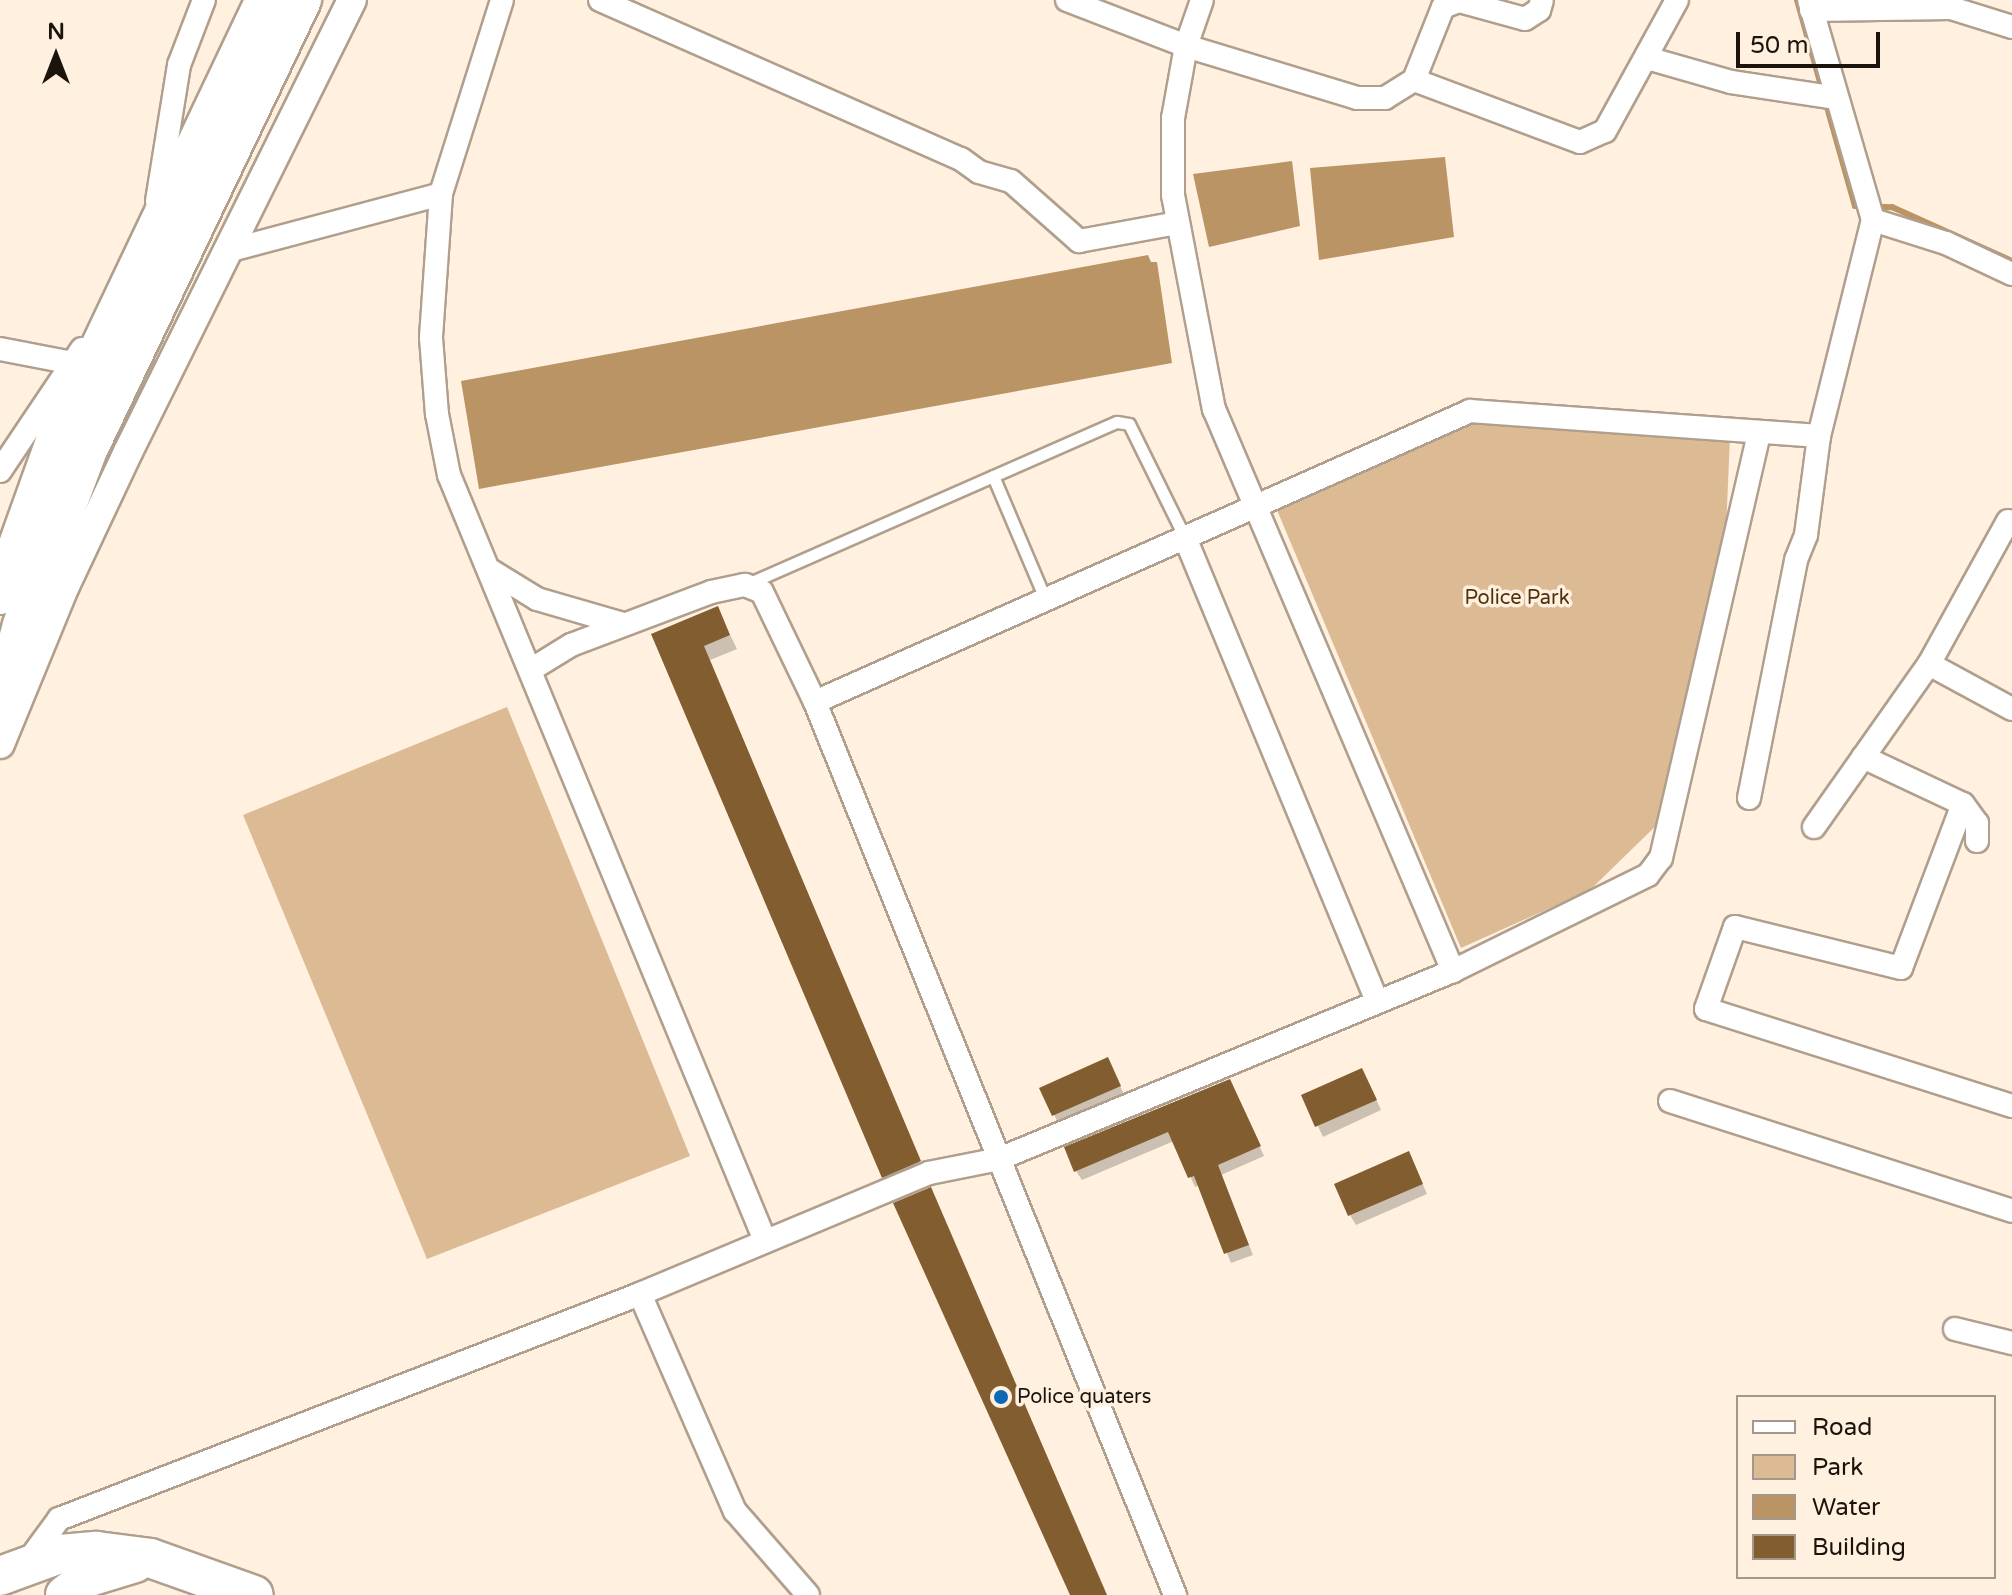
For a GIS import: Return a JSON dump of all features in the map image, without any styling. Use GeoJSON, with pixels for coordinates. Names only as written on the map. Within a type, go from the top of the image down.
{"type":"FeatureCollection","features":[{"type":"Feature","properties":{"kind":"highway"},"geometry":{"type":"LineString","coordinates":[[0,595],[58,436],[265,0]]}},
{"type":"Feature","properties":{"kind":"highway"},"geometry":{"type":"LineString","coordinates":[[0,704],[22,625],[87,452],[302,0]]}},
{"type":"Feature","properties":{"kind":"highway"},"geometry":{"type":"LineString","coordinates":[[0,526],[22,481],[58,436]]}},
{"type":"Feature","properties":{"kind":"highway"},"geometry":{"type":"LineString","coordinates":[[13,1570],[97,1551],[150,1558],[254,1595]]}},
{"type":"Feature","properties":{"kind":"highway"},"geometry":{"type":"LineString","coordinates":[[65,1595],[89,1577],[150,1558]]}},
{"type":"Feature","properties":{"kind":"street"},"geometry":{"type":"LineString","coordinates":[[0,471],[145,248],[179,65],[204,0]]}},
{"type":"Feature","properties":{"kind":"street"},"geometry":{"type":"LineString","coordinates":[[0,744],[64,588],[352,0]]}},
{"type":"Feature","properties":{"kind":"street"},"geometry":{"type":"LineString","coordinates":[[502,0],[441,194],[431,338],[437,414],[449,475],[532,669],[764,1238]]}},
{"type":"Feature","properties":{"kind":"street"},"geometry":{"type":"LineString","coordinates":[[600,0],[961,159],[979,172],[1011,181],[1079,241],[1177,223]]}},
{"type":"Feature","properties":{"kind":"street"},"geometry":{"type":"LineString","coordinates":[[1067,0],[1186,46],[1357,98],[1385,98],[1414,80],[1443,7],[1459,1],[1525,19],[1539,10],[1542,0]]}},
{"type":"Feature","properties":{"kind":"street"},"geometry":{"type":"LineString","coordinates":[[1202,0],[1186,46],[1173,118],[1177,223],[1214,409],[1254,510],[1453,971]]}},
{"type":"Feature","properties":{"kind":"street"},"geometry":{"type":"LineString","coordinates":[[1414,80],[1580,142],[1605,131],[1677,0]]}},
{"type":"Feature","properties":{"kind":"street"},"geometry":{"type":"LineString","coordinates":[[1749,798],[1783,646],[1796,560],[1806,535],[1819,436],[1873,220],[1810,5],[1951,8],[2012,27]]}},
{"type":"Feature","properties":{"kind":"street"},"geometry":{"type":"LineString","coordinates":[[1647,58],[1731,82],[1837,98]]}},
{"type":"Feature","properties":{"kind":"street"},"geometry":{"type":"LineString","coordinates":[[231,250],[441,194]]}},
{"type":"Feature","properties":{"kind":"street"},"geometry":{"type":"LineString","coordinates":[[1873,220],[1946,243],[2012,274]]}},
{"type":"Feature","properties":{"kind":"street"},"geometry":{"type":"LineString","coordinates":[[0,349],[73,363]]}},
{"type":"Feature","properties":{"kind":"street"},"geometry":{"type":"LineString","coordinates":[[815,702],[1254,510],[1470,411],[1819,436]]}},
{"type":"Feature","properties":{"kind":"street"},"geometry":{"type":"LineString","coordinates":[[13,1570],[59,1519],[640,1294],[764,1238],[929,1173],[999,1159],[1453,971],[1648,875],[1661,858],[1759,432]]}},
{"type":"Feature","properties":{"kind":"street"},"geometry":{"type":"LineString","coordinates":[[1814,827],[1929,664],[2008,521]]}},
{"type":"Feature","properties":{"kind":"street"},"geometry":{"type":"LineString","coordinates":[[1186,540],[1377,1001]]}},
{"type":"Feature","properties":{"kind":"street"},"geometry":{"type":"LineString","coordinates":[[490,570],[537,599],[623,624]]}},
{"type":"Feature","properties":{"kind":"street"},"geometry":{"type":"LineString","coordinates":[[532,669],[571,645],[623,624],[745,585],[762,592],[815,702],[1175,1595]]}},
{"type":"Feature","properties":{"kind":"street"},"geometry":{"type":"LineString","coordinates":[[1929,664],[2012,709]]}},
{"type":"Feature","properties":{"kind":"street"},"geometry":{"type":"LineString","coordinates":[[1863,757],[1963,804],[1977,823],[1977,841]]}},
{"type":"Feature","properties":{"kind":"street"},"geometry":{"type":"LineString","coordinates":[[1963,804],[1901,968],[1735,927],[1706,1009],[2012,1106]]}},
{"type":"Feature","properties":{"kind":"street"},"geometry":{"type":"LineString","coordinates":[[1670,1101],[2012,1211]]}},
{"type":"Feature","properties":{"kind":"street"},"geometry":{"type":"LineString","coordinates":[[640,1294],[735,1511],[808,1595]]}},
{"type":"Feature","properties":{"kind":"street"},"geometry":{"type":"LineString","coordinates":[[1955,1329],[2012,1343]]}},
{"type":"Feature","properties":{"kind":"lane"},"geometry":{"type":"LineString","coordinates":[[745,585],[1117,422],[1129,424],[1186,540]]}},
{"type":"Feature","properties":{"kind":"lane"},"geometry":{"type":"LineString","coordinates":[[993,476],[1046,601]]}},
{"type":"Feature","properties":{"kind":"green space","name":"Police Park"},"geometry":{"type":"Polygon","coordinates":[[[1466,412],[1730,437],[1726,530],[1705,609],[1666,816],[1590,890],[1461,948],[1269,491],[1466,412]]]}},
{"type":"Feature","properties":{"kind":"green space"},"geometry":{"type":"Polygon","coordinates":[[[507,707],[690,1156],[427,1259],[243,815],[507,707]]]}},
{"type":"Feature","properties":{"kind":"water"},"geometry":{"type":"Polygon","coordinates":[[[1445,157],[1454,237],[1319,260],[1310,168],[1445,157]]]}},
{"type":"Feature","properties":{"kind":"water"},"geometry":{"type":"Polygon","coordinates":[[[1292,161],[1300,226],[1209,247],[1193,174],[1292,161]]]}},
{"type":"Feature","properties":{"kind":"water"},"geometry":{"type":"Polygon","coordinates":[[[1148,255],[1151,262],[1157,262],[1172,363],[479,489],[461,381],[1148,255]]]}},
{"type":"Feature","properties":{"kind":"building"},"geometry":{"type":"Polygon","coordinates":[[[718,606],[730,635],[704,646],[921,1161],[882,1178],[651,634],[718,606]]]}},
{"type":"Feature","properties":{"kind":"building"},"geometry":{"type":"Polygon","coordinates":[[[1108,1057],[1121,1086],[1052,1116],[1039,1088],[1108,1057]]]}},
{"type":"Feature","properties":{"kind":"building"},"geometry":{"type":"Polygon","coordinates":[[[1362,1068],[1377,1100],[1315,1127],[1301,1095],[1362,1068]]]}},
{"type":"Feature","properties":{"kind":"building"},"geometry":{"type":"Polygon","coordinates":[[[1230,1079],[1261,1146],[1218,1165],[1249,1245],[1224,1254],[1194,1176],[1188,1178],[1168,1132],[1074,1172],[1064,1147],[1230,1079]]]}},
{"type":"Feature","properties":{"kind":"building"},"geometry":{"type":"Polygon","coordinates":[[[1409,1151],[1423,1184],[1348,1216],[1334,1184],[1409,1151]]]}},
{"type":"Feature","properties":{"kind":"building","name":"Police quaters"},"geometry":{"type":"Polygon","coordinates":[[[931,1187],[1107,1595],[1070,1595],[893,1203],[931,1187]]]}},
{"type":"Feature","properties":{"kind":"waterway"},"geometry":{"type":"LineString","coordinates":[[1797,0],[1822,89]]}},
{"type":"Feature","properties":{"kind":"waterway"},"geometry":{"type":"LineString","coordinates":[[1825,100],[1855,206],[1892,207],[2012,261]]}},
{"type":"Feature","properties":{"kind":"place","name":"Police quaters"},"geometry":{"type":"Point","coordinates":[1001,1397]}}]}
